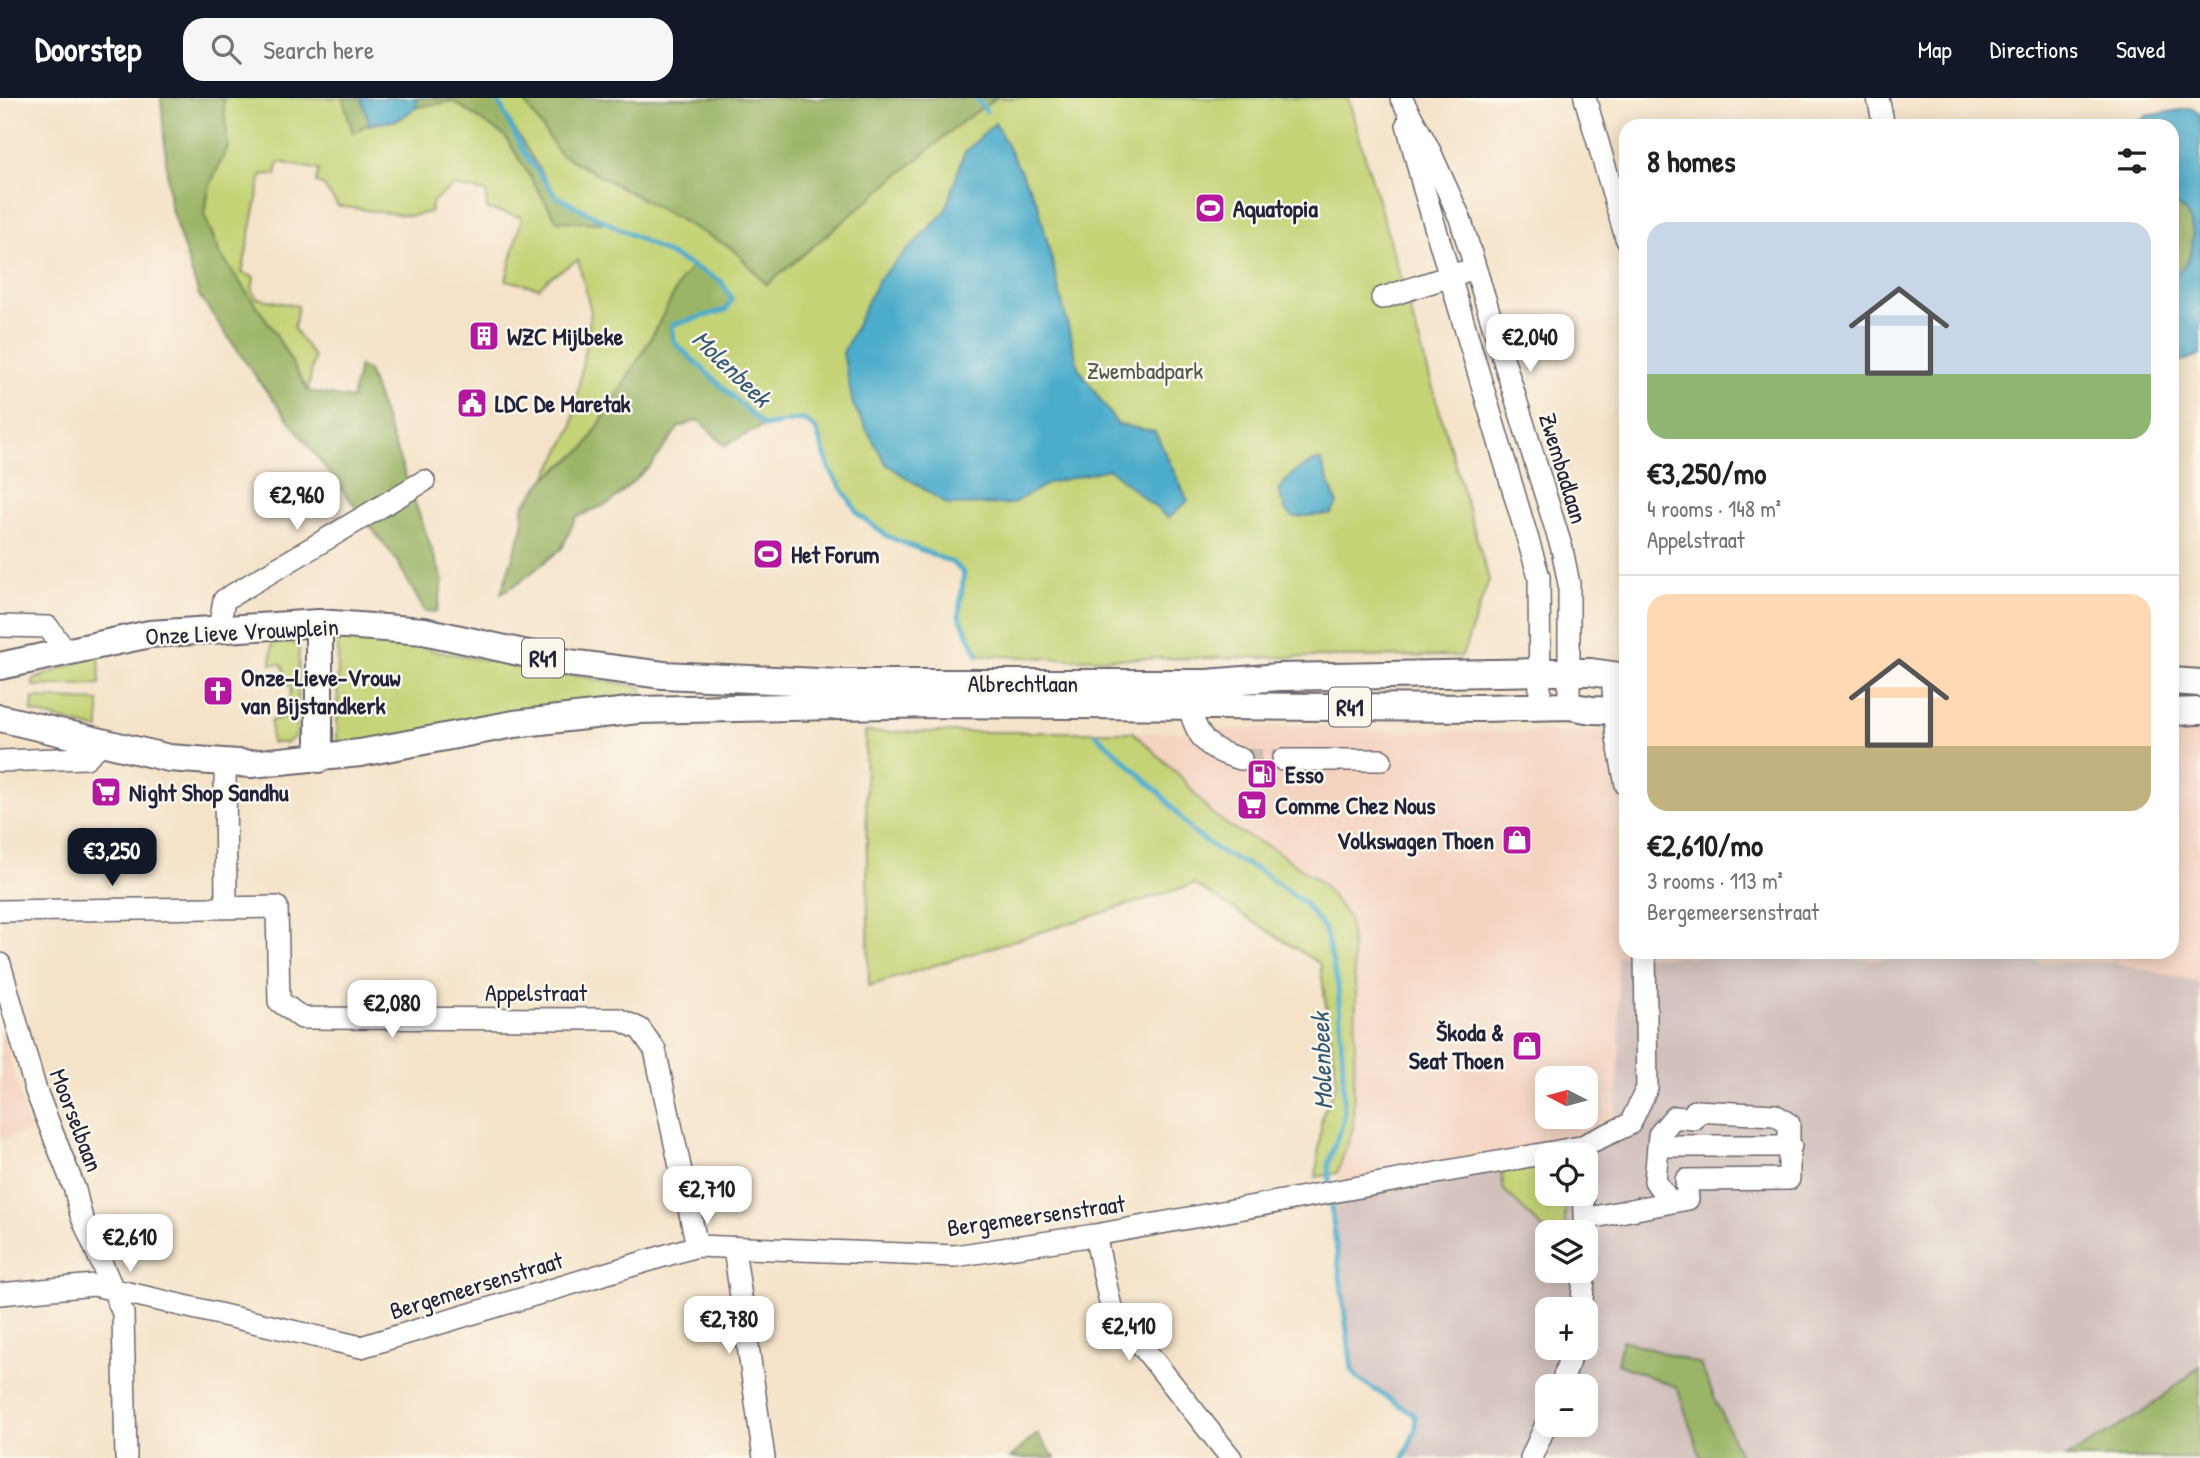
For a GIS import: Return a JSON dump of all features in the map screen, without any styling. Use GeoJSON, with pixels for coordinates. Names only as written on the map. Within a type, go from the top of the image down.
{"type":"FeatureCollection","features":[{"type":"Feature","properties":{"kind":"main road","name":"Onze Lieve Vrouwplein"},"geometry":{"type":"LineString","coordinates":[[0,666],[150,634],[319,623],[424,631]]}},
{"type":"Feature","properties":{"kind":"main road"},"geometry":{"type":"LineString","coordinates":[[319,623],[319,759]]}},
{"type":"Feature","properties":{"kind":"main road","name":"Albrechtlaan"},"geometry":{"type":"LineString","coordinates":[[424,631],[582,665],[663,675],[840,683],[1207,683],[1279,677],[1541,672],[1590,672],[1619,677]]}},
{"type":"Feature","properties":{"kind":"main road"},"geometry":{"type":"LineString","coordinates":[[2179,682],[2200,683]]}},
{"type":"Feature","properties":{"kind":"main road","name":"Albrechtlaan"},"geometry":{"type":"LineString","coordinates":[[319,759],[514,724],[638,710],[824,705],[1481,708],[1540,705],[1619,710]]}},
{"type":"Feature","properties":{"kind":"main road"},"geometry":{"type":"LineString","coordinates":[[2179,712],[2200,711]]}},
{"type":"Feature","properties":{"kind":"main road","name":"R41"},"geometry":{"type":"LineString","coordinates":[[0,718],[169,758],[225,763],[319,759]]}},
{"type":"Feature","properties":{"kind":"street","name":"Zwembadlaan"},"geometry":{"type":"LineString","coordinates":[[1401,98],[1450,275],[1525,520],[1539,577],[1540,705]]}},
{"type":"Feature","properties":{"kind":"street","name":"Zwembadlaan"},"geometry":{"type":"LineString","coordinates":[[1401,98],[1428,147],[1460,218],[1550,511],[1569,584],[1569,706]]}},
{"type":"Feature","properties":{"kind":"street"},"geometry":{"type":"LineString","coordinates":[[1585,98],[1619,214]]}},
{"type":"Feature","properties":{"kind":"street"},"geometry":{"type":"LineString","coordinates":[[1878,98],[1882,119]]}},
{"type":"Feature","properties":{"kind":"street"},"geometry":{"type":"LineString","coordinates":[[1382,298],[1466,271],[1499,375],[1511,384]]}},
{"type":"Feature","properties":{"kind":"street"},"geometry":{"type":"LineString","coordinates":[[219,629],[224,600],[424,481]]}},
{"type":"Feature","properties":{"kind":"street"},"geometry":{"type":"LineString","coordinates":[[1525,520],[1550,511]]}},
{"type":"Feature","properties":{"kind":"street"},"geometry":{"type":"LineString","coordinates":[[0,626],[48,627],[59,642],[61,652]]}},
{"type":"Feature","properties":{"kind":"street"},"geometry":{"type":"LineString","coordinates":[[1189,705],[1199,737],[1210,748],[1241,759]]}},
{"type":"Feature","properties":{"kind":"street"},"geometry":{"type":"LineString","coordinates":[[0,761],[86,758],[102,743]]}},
{"type":"Feature","properties":{"kind":"street"},"geometry":{"type":"LineString","coordinates":[[1283,760],[1381,760]]}},
{"type":"Feature","properties":{"kind":"street"},"geometry":{"type":"LineString","coordinates":[[225,763],[226,907]]}},
{"type":"Feature","properties":{"kind":"street","name":"Appelstraat"},"geometry":{"type":"LineString","coordinates":[[0,911],[277,907],[279,1001],[302,1018],[618,1018],[640,1029],[654,1050],[697,1246]]}},
{"type":"Feature","properties":{"kind":"street","name":"Bergemeersenstraat"},"geometry":{"type":"LineString","coordinates":[[1596,1143],[1630,1124],[1647,1087],[1646,959]]}},
{"type":"Feature","properties":{"kind":"street","name":"Moorselbaan"},"geometry":{"type":"LineString","coordinates":[[0,964],[36,1091],[75,1190],[81,1215],[114,1289],[124,1323],[126,1458]]}},
{"type":"Feature","properties":{"kind":"street"},"geometry":{"type":"LineString","coordinates":[[1598,1222],[1688,1199],[1686,1180],[1789,1179],[1791,1128],[1781,1117],[1653,1106],[1647,1087]]}},
{"type":"Feature","properties":{"kind":"street"},"geometry":{"type":"LineString","coordinates":[[1670,1202],[1655,1181],[1659,1135],[1674,1117],[1694,1119],[1695,1111]]}},
{"type":"Feature","properties":{"kind":"street"},"geometry":{"type":"LineString","coordinates":[[1658,1146],[1791,1146]]}},
{"type":"Feature","properties":{"kind":"street","name":"Bergemeersenstraat"},"geometry":{"type":"LineString","coordinates":[[0,1294],[94,1285],[361,1347],[697,1246],[955,1256],[1095,1235],[1344,1188],[1535,1158]]}},
{"type":"Feature","properties":{"kind":"street"},"geometry":{"type":"LineString","coordinates":[[1095,1235],[1111,1307],[1231,1458]]}},
{"type":"Feature","properties":{"kind":"street"},"geometry":{"type":"LineString","coordinates":[[734,1248],[764,1458]]}},
{"type":"Feature","properties":{"kind":"street"},"geometry":{"type":"LineString","coordinates":[[1531,1458],[1540,1437]]}},
{"type":"Feature","properties":{"kind":"shaded area"},"geometry":{"type":"Polygon","coordinates":[[[2200,725],[2200,982],[2116,963],[1831,959],[2179,959],[2179,726],[2200,725]]]}},
{"type":"Feature","properties":{"kind":"shaded area"},"geometry":{"type":"Polygon","coordinates":[[[1316,726],[1388,731],[1581,733],[1619,730],[1617,956],[1620,1046],[1614,1132],[1561,1143],[1535,1143],[1535,1148],[1344,1188],[1337,1173],[1353,1128],[1356,994],[1272,848],[1235,830],[1211,813],[1180,776],[1133,733],[1316,726]]]}},
{"type":"Feature","properties":{"kind":"shaded area"},"geometry":{"type":"Polygon","coordinates":[[[1617,956],[1619,959],[2116,963],[2200,982],[2200,1366],[2147,1410],[2066,1458],[1741,1458],[1700,1364],[1623,1340],[1617,1364],[1677,1387],[1701,1458],[1404,1458],[1416,1428],[1415,1415],[1358,1379],[1352,1370],[1331,1210],[1344,1188],[1535,1148],[1535,1206],[1598,1206],[1598,1143],[1561,1143],[1614,1132],[1620,1046],[1617,956]]]}},
{"type":"Feature","properties":{"kind":"shaded area"},"geometry":{"type":"Polygon","coordinates":[[[0,1020],[29,1131],[0,1139],[0,1020]]]}},
{"type":"Feature","properties":{"kind":"green space"},"geometry":{"type":"Polygon","coordinates":[[[161,98],[223,98],[228,146],[210,185],[204,214],[220,254],[272,328],[308,391],[352,399],[359,366],[368,371],[443,581],[437,611],[425,612],[397,561],[258,380],[199,295],[170,206],[161,98]]]}},
{"type":"Feature","properties":{"kind":"green space","name":"Zwembadpark"},"geometry":{"type":"Polygon","coordinates":[[[223,98],[343,98],[353,133],[366,125],[398,120],[417,107],[453,101],[505,136],[557,220],[601,222],[556,196],[524,153],[497,98],[1348,98],[1489,580],[1462,656],[1072,659],[978,655],[959,615],[964,573],[953,563],[887,536],[859,515],[830,470],[815,429],[802,419],[764,426],[674,342],[672,325],[726,310],[721,281],[650,340],[585,448],[546,478],[572,428],[591,312],[578,260],[549,278],[539,288],[506,280],[522,217],[487,209],[486,192],[454,186],[433,201],[430,212],[410,216],[338,206],[323,185],[316,183],[319,170],[279,162],[276,175],[262,174],[242,273],[254,277],[252,291],[257,298],[298,306],[294,329],[314,357],[308,391],[272,328],[220,254],[204,215],[210,185],[228,146],[223,98]]]}},
{"type":"Feature","properties":{"kind":"green space"},"geometry":{"type":"Polygon","coordinates":[[[343,98],[495,98],[556,196],[603,223],[557,221],[505,136],[453,101],[417,107],[398,120],[366,125],[353,133],[343,98]]]}},
{"type":"Feature","properties":{"kind":"green space"},"geometry":{"type":"Polygon","coordinates":[[[522,98],[996,98],[962,122],[767,285],[733,249],[560,154],[522,98]]]}},
{"type":"Feature","properties":{"kind":"green space"},"geometry":{"type":"Polygon","coordinates":[[[2179,207],[2188,216],[2193,238],[2192,250],[2179,271],[2179,207]]]}},
{"type":"Feature","properties":{"kind":"green space"},"geometry":{"type":"Polygon","coordinates":[[[693,265],[721,281],[732,299],[726,310],[673,325],[674,342],[764,426],[724,445],[699,420],[679,427],[652,464],[610,503],[576,517],[562,548],[520,582],[501,593],[523,526],[523,506],[546,478],[585,448],[650,340],[681,280],[693,265]]]}},
{"type":"Feature","properties":{"kind":"green space"},"geometry":{"type":"Polygon","coordinates":[[[355,625],[394,634],[434,651],[641,687],[643,694],[573,702],[337,748],[338,638],[355,625]]]}},
{"type":"Feature","properties":{"kind":"green space"},"geometry":{"type":"Polygon","coordinates":[[[272,643],[293,643],[299,646],[297,735],[287,743],[271,743],[271,721],[285,716],[291,687],[282,680],[285,670],[281,664],[271,664],[272,643]]]}},
{"type":"Feature","properties":{"kind":"green space"},"geometry":{"type":"Polygon","coordinates":[[[99,653],[100,684],[33,686],[33,680],[99,653]]]}},
{"type":"Feature","properties":{"kind":"green space"},"geometry":{"type":"Polygon","coordinates":[[[33,698],[99,701],[99,730],[32,712],[33,698]]]}},
{"type":"Feature","properties":{"kind":"green space"},"geometry":{"type":"Polygon","coordinates":[[[865,732],[1133,732],[1180,776],[1211,813],[1235,830],[1272,848],[1323,884],[1349,919],[1356,994],[1353,1128],[1337,1173],[1316,1177],[1322,1116],[1337,1082],[1320,964],[1194,884],[869,986],[865,732]]]}},
{"type":"Feature","properties":{"kind":"green space"},"geometry":{"type":"Polygon","coordinates":[[[1535,1165],[1535,1206],[1565,1206],[1565,1220],[1535,1221],[1504,1190],[1501,1172],[1535,1165]]]}},
{"type":"Feature","properties":{"kind":"green space"},"geometry":{"type":"Polygon","coordinates":[[[1622,1340],[1700,1364],[1741,1458],[1701,1458],[1677,1387],[1617,1364],[1622,1340]]]}},
{"type":"Feature","properties":{"kind":"green space"},"geometry":{"type":"Polygon","coordinates":[[[2200,1366],[2200,1458],[2066,1458],[2147,1410],[2200,1366]]]}},
{"type":"Feature","properties":{"kind":"green space"},"geometry":{"type":"Polygon","coordinates":[[[1037,1434],[1055,1458],[1010,1458],[1037,1434]]]}},
{"type":"Feature","properties":{"kind":"water"},"geometry":{"type":"Polygon","coordinates":[[[361,98],[417,98],[417,107],[398,120],[370,124],[361,98]]]}},
{"type":"Feature","properties":{"kind":"water"},"geometry":{"type":"Polygon","coordinates":[[[2191,108],[2200,114],[2200,355],[2179,362],[2179,271],[2188,260],[2193,238],[2188,216],[2179,207],[2179,119],[2143,119],[2146,116],[2191,108]]]}},
{"type":"Feature","properties":{"kind":"water"},"geometry":{"type":"Polygon","coordinates":[[[995,123],[1038,204],[1078,367],[1117,424],[1155,432],[1188,501],[1168,518],[1109,469],[1049,483],[1012,504],[948,505],[886,464],[853,405],[843,353],[878,280],[945,212],[964,153],[995,123]]]}},
{"type":"Feature","properties":{"kind":"water"},"geometry":{"type":"Polygon","coordinates":[[[1314,461],[1321,461],[1337,504],[1331,514],[1294,517],[1286,511],[1278,490],[1294,472],[1314,461]]]}},
{"type":"Feature","properties":{"kind":"waterway","name":"Molenbeek"},"geometry":{"type":"LineString","coordinates":[[497,98],[524,153],[556,196],[721,281],[732,299],[726,310],[672,325],[674,342],[764,426],[803,419],[816,429],[830,470],[859,515],[887,536],[953,563],[964,573],[959,615],[978,655]]}},
{"type":"Feature","properties":{"kind":"waterway"},"geometry":{"type":"LineString","coordinates":[[976,98],[986,111]]}},
{"type":"Feature","properties":{"kind":"waterway","name":"Molenbeek"},"geometry":{"type":"LineString","coordinates":[[1096,734],[1161,794],[1193,832],[1222,853],[1259,870],[1304,903],[1325,930],[1338,986],[1344,1119],[1328,1164],[1330,1188]]}},
{"type":"Feature","properties":{"kind":"waterway","name":"Molenbeek"},"geometry":{"type":"LineString","coordinates":[[1330,1198],[1352,1370],[1358,1379],[1415,1415],[1416,1428],[1404,1458]]}},
{"type":"Feature","properties":{"kind":"tunnel"},"geometry":{"type":"LineString","coordinates":[[1241,759],[1283,760]]}},
{"type":"Feature","properties":{"kind":"place","name":"Aquatopia"},"geometry":{"type":"Point","coordinates":[1210,208]}},
{"type":"Feature","properties":{"kind":"place","name":"WZC Mijlbeke"},"geometry":{"type":"Point","coordinates":[484,336]}},
{"type":"Feature","properties":{"kind":"place","name":"LDC De Maretak"},"geometry":{"type":"Point","coordinates":[472,403]}},
{"type":"Feature","properties":{"kind":"place","name":"Het Forum"},"geometry":{"type":"Point","coordinates":[768,554]}},
{"type":"Feature","properties":{"kind":"place","name":"Onze-Lieve-Vrouw van Bijstandkerk"},"geometry":{"type":"Point","coordinates":[218,691]}},
{"type":"Feature","properties":{"kind":"place","name":"Esso"},"geometry":{"type":"Point","coordinates":[1262,774]}},
{"type":"Feature","properties":{"kind":"place","name":"Night Shop Sandhu"},"geometry":{"type":"Point","coordinates":[106,792]}},
{"type":"Feature","properties":{"kind":"place","name":"Comme Chez Nous"},"geometry":{"type":"Point","coordinates":[1252,805]}},
{"type":"Feature","properties":{"kind":"place","name":"Volkswagen Thoen"},"geometry":{"type":"Point","coordinates":[1517,840]}},
{"type":"Feature","properties":{"kind":"place","name":"Škoda & Seat Thoen"},"geometry":{"type":"Point","coordinates":[1527,1046]}}]}
